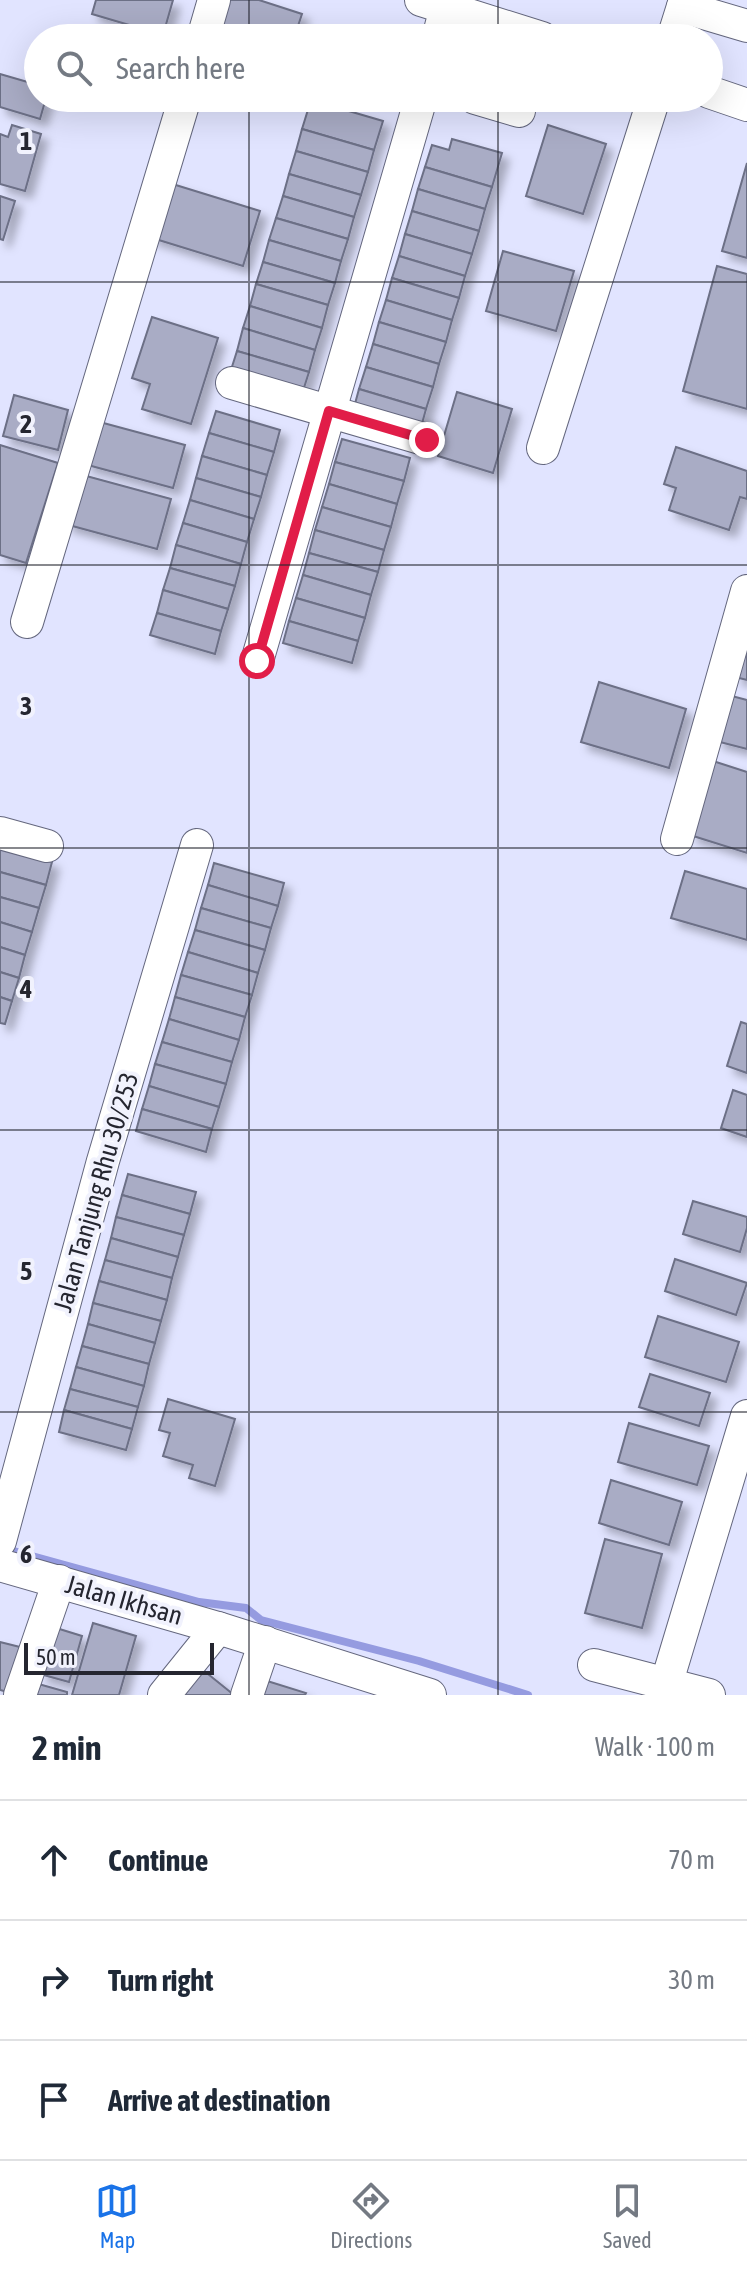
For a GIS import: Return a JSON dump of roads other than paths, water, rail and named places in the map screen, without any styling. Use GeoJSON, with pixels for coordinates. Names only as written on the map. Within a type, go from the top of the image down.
{"type":"FeatureCollection","features":[{"type":"Feature","properties":{"kind":"street"},"geometry":{"type":"LineString","coordinates":[[207,24],[214,0]]}},
{"type":"Feature","properties":{"kind":"street"},"geometry":{"type":"LineString","coordinates":[[677,24],[684,3],[747,26]]}},
{"type":"Feature","properties":{"kind":"street"},"geometry":{"type":"LineString","coordinates":[[438,11],[488,24]]}},
{"type":"Feature","properties":{"kind":"street"},"geometry":{"type":"LineString","coordinates":[[723,97],[747,105]]}},
{"type":"Feature","properties":{"kind":"street"},"geometry":{"type":"LineString","coordinates":[[27,622],[181,112]]}},
{"type":"Feature","properties":{"kind":"street"},"geometry":{"type":"LineString","coordinates":[[257,661],[417,112]]}},
{"type":"Feature","properties":{"kind":"street"},"geometry":{"type":"LineString","coordinates":[[543,448],[650,112]]}},
{"type":"Feature","properties":{"kind":"street"},"geometry":{"type":"LineString","coordinates":[[232,383],[427,440]]}},
{"type":"Feature","properties":{"kind":"street"},"geometry":{"type":"LineString","coordinates":[[677,839],[747,591]]}},
{"type":"Feature","properties":{"kind":"street"},"geometry":{"type":"LineString","coordinates":[[0,833],[47,846]]}},
{"type":"Feature","properties":{"kind":"street","name":"Jalan Tanjung Rhu 30/253"},"geometry":{"type":"LineString","coordinates":[[0,1541],[103,1161],[197,845]]}},
{"type":"Feature","properties":{"kind":"street"},"geometry":{"type":"LineString","coordinates":[[664,1689],[747,1416]]}},
{"type":"Feature","properties":{"kind":"street","name":"Jalan Ikhsan"},"geometry":{"type":"LineString","coordinates":[[0,1565],[265,1642],[430,1695]]}},
{"type":"Feature","properties":{"kind":"street"},"geometry":{"type":"LineString","coordinates":[[20,1695],[59,1581]]}},
{"type":"Feature","properties":{"kind":"street"},"geometry":{"type":"LineString","coordinates":[[164,1695],[218,1628]]}},
{"type":"Feature","properties":{"kind":"street"},"geometry":{"type":"LineString","coordinates":[[247,1695],[265,1642]]}},
{"type":"Feature","properties":{"kind":"street"},"geometry":{"type":"LineString","coordinates":[[594,1665],[664,1689],[709,1695]]}},
{"type":"Feature","properties":{"kind":"waterway"},"geometry":{"type":"LineString","coordinates":[[3,1548],[199,1602],[246,1608],[261,1620],[419,1661],[528,1695]]}}]}
